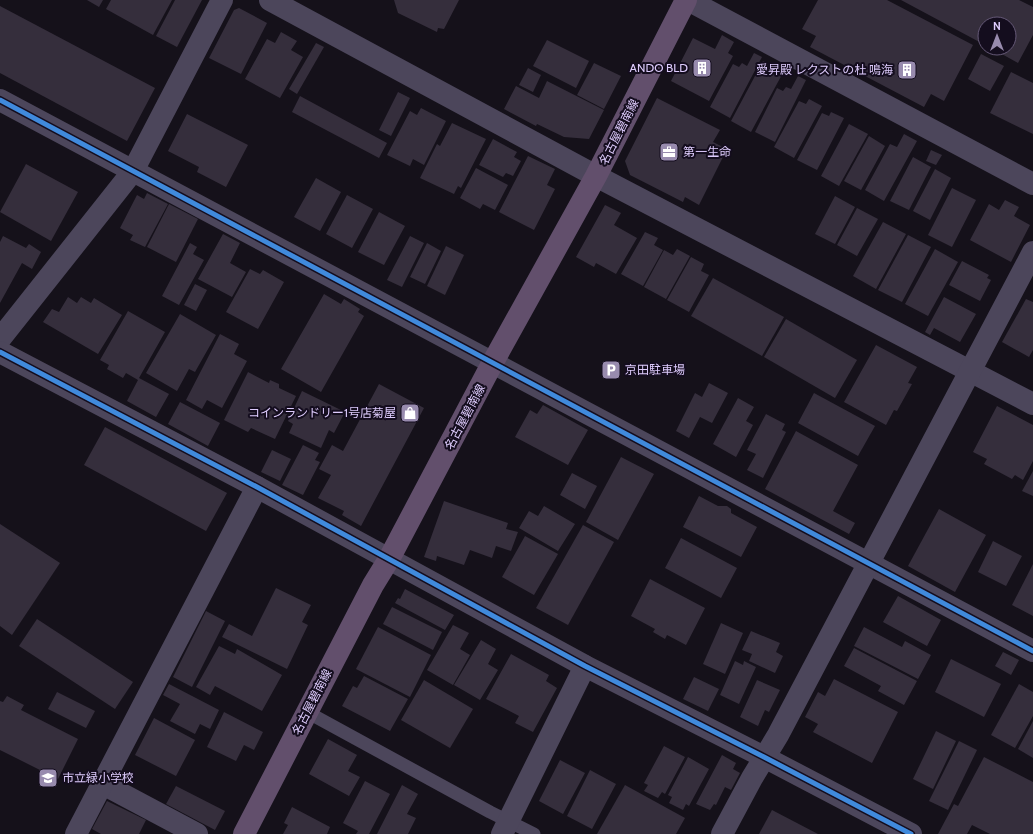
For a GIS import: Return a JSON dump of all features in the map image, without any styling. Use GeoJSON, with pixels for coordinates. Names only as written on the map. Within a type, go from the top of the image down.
{"type":"FeatureCollection","features":[{"type":"Feature","properties":{"kind":"main road","name":"名古屋碧南線"},"geometry":{"type":"LineString","coordinates":[[244,834],[373,584],[389,559],[493,362],[596,176],[687,0]]}},
{"type":"Feature","properties":{"kind":"street"},"geometry":{"type":"LineString","coordinates":[[0,340],[133,171],[222,0]]}},
{"type":"Feature","properties":{"kind":"street"},"geometry":{"type":"LineString","coordinates":[[270,0],[596,176],[1033,404]]}},
{"type":"Feature","properties":{"kind":"street"},"geometry":{"type":"LineString","coordinates":[[687,0],[1033,184]]}},
{"type":"Feature","properties":{"kind":"street"},"geometry":{"type":"LineString","coordinates":[[0,100],[1033,650]]}},
{"type":"Feature","properties":{"kind":"street"},"geometry":{"type":"LineString","coordinates":[[722,834],[764,757],[778,735],[1033,252]]}},
{"type":"Feature","properties":{"kind":"street"},"geometry":{"type":"LineString","coordinates":[[0,352],[256,486],[585,666],[911,834]]}},
{"type":"Feature","properties":{"kind":"street"},"geometry":{"type":"LineString","coordinates":[[76,834],[256,486]]}},
{"type":"Feature","properties":{"kind":"street"},"geometry":{"type":"LineString","coordinates":[[505,827],[585,666]]}},
{"type":"Feature","properties":{"kind":"street"},"geometry":{"type":"LineString","coordinates":[[103,784],[196,834]]}},
{"type":"Feature","properties":{"kind":"lane"},"geometry":{"type":"LineString","coordinates":[[307,712],[490,812],[505,827],[534,834]]}},
{"type":"Feature","properties":{"kind":"building"},"geometry":{"type":"Polygon","coordinates":[[[87,0],[103,0],[99,7],[87,0]]]}},
{"type":"Feature","properties":{"kind":"building"},"geometry":{"type":"Polygon","coordinates":[[[111,0],[172,0],[153,35],[106,9],[111,0]]]}},
{"type":"Feature","properties":{"kind":"building"},"geometry":{"type":"Polygon","coordinates":[[[175,0],[202,0],[177,47],[156,36],[175,0]]]}},
{"type":"Feature","properties":{"kind":"building"},"geometry":{"type":"Polygon","coordinates":[[[394,0],[459,0],[444,29],[438,28],[437,32],[398,13],[394,0]]]}},
{"type":"Feature","properties":{"kind":"building","name":"愛昇殿 レクストの杜 鳴海"},"geometry":{"type":"Polygon","coordinates":[[[818,0],[887,0],[973,45],[944,101],[931,94],[924,107],[810,47],[816,36],[802,29],[818,0]]]}},
{"type":"Feature","properties":{"kind":"building"},"geometry":{"type":"Polygon","coordinates":[[[901,0],[1019,0],[1033,7],[1033,35],[1018,63],[1005,56],[1017,56],[1017,16],[977,16],[977,41],[901,0]]]}},
{"type":"Feature","properties":{"kind":"building"},"geometry":{"type":"Polygon","coordinates":[[[0,6],[155,88],[127,141],[0,73],[0,6]]]}},
{"type":"Feature","properties":{"kind":"building"},"geometry":{"type":"Polygon","coordinates":[[[239,8],[267,23],[241,74],[209,58],[234,10],[239,8]]]}},
{"type":"Feature","properties":{"kind":"building"},"geometry":{"type":"Polygon","coordinates":[[[281,32],[297,41],[291,50],[303,57],[280,98],[245,79],[267,39],[275,43],[281,32]]]}},
{"type":"Feature","properties":{"kind":"building","name":"ANDO BLD"},"geometry":{"type":"Polygon","coordinates":[[[722,35],[734,42],[728,53],[733,56],[709,101],[671,81],[693,38],[715,49],[722,35]]]}},
{"type":"Feature","properties":{"kind":"building"},"geometry":{"type":"Polygon","coordinates":[[[547,40],[589,61],[576,88],[533,66],[547,40]]]}},
{"type":"Feature","properties":{"kind":"building"},"geometry":{"type":"Polygon","coordinates":[[[316,43],[324,47],[297,94],[289,89],[316,43]]]}},
{"type":"Feature","properties":{"kind":"building"},"geometry":{"type":"Polygon","coordinates":[[[754,53],[762,57],[730,118],[710,107],[733,64],[739,67],[742,63],[747,66],[754,53]]]}},
{"type":"Feature","properties":{"kind":"building"},"geometry":{"type":"Polygon","coordinates":[[[980,56],[985,56],[1004,66],[990,91],[968,79],[980,56]]]}},
{"type":"Feature","properties":{"kind":"building"},"geometry":{"type":"Polygon","coordinates":[[[763,61],[772,66],[774,63],[785,69],[751,132],[731,121],[763,61]]]}},
{"type":"Feature","properties":{"kind":"building"},"geometry":{"type":"Polygon","coordinates":[[[594,63],[621,76],[604,109],[577,95],[594,63]]]}},
{"type":"Feature","properties":{"kind":"building"},"geometry":{"type":"Polygon","coordinates":[[[528,68],[541,75],[533,92],[519,85],[528,68]]]}},
{"type":"Feature","properties":{"kind":"building"},"geometry":{"type":"Polygon","coordinates":[[[1011,72],[1033,83],[1033,134],[990,113],[1011,72]]]}},
{"type":"Feature","properties":{"kind":"building"},"geometry":{"type":"Polygon","coordinates":[[[798,76],[806,80],[775,142],[755,132],[777,88],[783,91],[786,87],[791,89],[798,76]]]}},
{"type":"Feature","properties":{"kind":"building"},"geometry":{"type":"Polygon","coordinates":[[[547,81],[604,110],[589,139],[564,137],[537,124],[536,126],[504,109],[516,86],[539,98],[547,81]]]}},
{"type":"Feature","properties":{"kind":"building"},"geometry":{"type":"Polygon","coordinates":[[[398,92],[410,98],[391,136],[379,130],[398,92]]]}},
{"type":"Feature","properties":{"kind":"building"},"geometry":{"type":"Polygon","coordinates":[[[300,96],[387,143],[379,158],[292,112],[300,96]]]}},
{"type":"Feature","properties":{"kind":"building","name":"第一生命"},"geometry":{"type":"Polygon","coordinates":[[[657,98],[720,130],[713,142],[727,149],[699,205],[685,197],[683,202],[630,175],[625,161],[657,98]]]}},
{"type":"Feature","properties":{"kind":"building"},"geometry":{"type":"Polygon","coordinates":[[[809,99],[822,106],[794,158],[774,147],[799,101],[806,104],[809,99]]]}},
{"type":"Feature","properties":{"kind":"building"},"geometry":{"type":"Polygon","coordinates":[[[421,108],[446,121],[424,165],[413,159],[410,166],[387,155],[410,111],[417,115],[421,108]]]}},
{"type":"Feature","properties":{"kind":"building"},"geometry":{"type":"Polygon","coordinates":[[[831,112],[844,118],[817,170],[797,160],[822,113],[829,116],[831,112]]]}},
{"type":"Feature","properties":{"kind":"building"},"geometry":{"type":"Polygon","coordinates":[[[187,114],[248,145],[226,187],[197,172],[199,167],[168,151],[187,114]]]}},
{"type":"Feature","properties":{"kind":"building"},"geometry":{"type":"Polygon","coordinates":[[[452,123],[486,139],[461,188],[458,186],[454,194],[420,178],[437,144],[440,146],[452,123]]]}},
{"type":"Feature","properties":{"kind":"building"},"geometry":{"type":"Polygon","coordinates":[[[849,124],[868,134],[839,186],[821,176],[849,124]]]}},
{"type":"Feature","properties":{"kind":"building"},"geometry":{"type":"Polygon","coordinates":[[[904,134],[917,141],[884,201],[865,190],[890,144],[897,147],[904,134]]]}},
{"type":"Feature","properties":{"kind":"building"},"geometry":{"type":"Polygon","coordinates":[[[869,136],[885,146],[861,190],[844,181],[869,136]]]}},
{"type":"Feature","properties":{"kind":"building"},"geometry":{"type":"Polygon","coordinates":[[[493,139],[517,152],[514,157],[521,161],[513,176],[506,173],[503,177],[479,165],[493,139]]]}},
{"type":"Feature","properties":{"kind":"building"},"geometry":{"type":"Polygon","coordinates":[[[931,150],[942,155],[936,165],[926,161],[931,150]]]}},
{"type":"Feature","properties":{"kind":"building"},"geometry":{"type":"Polygon","coordinates":[[[528,156],[555,169],[547,185],[555,189],[534,230],[499,212],[528,156]]]}},
{"type":"Feature","properties":{"kind":"building"},"geometry":{"type":"Polygon","coordinates":[[[913,157],[931,167],[909,210],[890,201],[913,157]]]}},
{"type":"Feature","properties":{"kind":"building"},"geometry":{"type":"Polygon","coordinates":[[[26,164],[78,192],[51,241],[0,212],[26,164]]]}},
{"type":"Feature","properties":{"kind":"building"},"geometry":{"type":"Polygon","coordinates":[[[476,168],[508,185],[495,210],[483,204],[480,209],[460,198],[476,168]]]}},
{"type":"Feature","properties":{"kind":"building"},"geometry":{"type":"Polygon","coordinates":[[[935,169],[951,178],[930,220],[913,211],[935,169]]]}},
{"type":"Feature","properties":{"kind":"building"},"geometry":{"type":"Polygon","coordinates":[[[316,178],[341,192],[320,231],[294,217],[316,178]]]}},
{"type":"Feature","properties":{"kind":"building"},"geometry":{"type":"Polygon","coordinates":[[[952,188],[976,200],[952,247],[928,235],[952,188]]]}},
{"type":"Feature","properties":{"kind":"building"},"geometry":{"type":"Polygon","coordinates":[[[147,193],[168,204],[145,247],[130,240],[133,235],[120,228],[137,195],[144,199],[147,193]]]}},
{"type":"Feature","properties":{"kind":"building"},"geometry":{"type":"Polygon","coordinates":[[[347,195],[373,209],[352,248],[326,234],[347,195]]]}},
{"type":"Feature","properties":{"kind":"building"},"geometry":{"type":"Polygon","coordinates":[[[835,196],[855,207],[835,244],[815,234],[835,196]]]}},
{"type":"Feature","properties":{"kind":"building"},"geometry":{"type":"Polygon","coordinates":[[[1005,200],[1019,207],[1014,216],[1030,225],[1011,262],[970,240],[989,204],[999,210],[1005,200]]]}},
{"type":"Feature","properties":{"kind":"building"},"geometry":{"type":"Polygon","coordinates":[[[169,204],[198,219],[176,262],[147,247],[169,204]]]}},
{"type":"Feature","properties":{"kind":"building"},"geometry":{"type":"Polygon","coordinates":[[[605,205],[621,213],[614,225],[637,238],[616,274],[596,263],[594,267],[576,257],[605,205]]]}},
{"type":"Feature","properties":{"kind":"building"},"geometry":{"type":"Polygon","coordinates":[[[857,208],[878,219],[857,256],[837,245],[857,208]]]}},
{"type":"Feature","properties":{"kind":"building"},"geometry":{"type":"Polygon","coordinates":[[[379,212],[405,226],[384,265],[358,252],[379,212]]]}},
{"type":"Feature","properties":{"kind":"building"},"geometry":{"type":"Polygon","coordinates":[[[883,222],[906,234],[876,289],[853,276],[883,222]]]}},
{"type":"Feature","properties":{"kind":"building"},"geometry":{"type":"Polygon","coordinates":[[[645,232],[658,238],[654,245],[663,250],[643,286],[621,274],[645,232]]]}},
{"type":"Feature","properties":{"kind":"building"},"geometry":{"type":"Polygon","coordinates":[[[223,234],[240,243],[230,263],[246,272],[232,297],[198,279],[223,234]]]}},
{"type":"Feature","properties":{"kind":"building"},"geometry":{"type":"Polygon","coordinates":[[[908,235],[931,247],[902,302],[878,290],[908,235]]]}},
{"type":"Feature","properties":{"kind":"building"},"geometry":{"type":"Polygon","coordinates":[[[3,236],[26,248],[29,244],[41,252],[32,269],[22,263],[0,303],[0,242],[3,236]]]}},
{"type":"Feature","properties":{"kind":"building"},"geometry":{"type":"Polygon","coordinates":[[[410,236],[424,243],[402,287],[387,280],[410,236]]]}},
{"type":"Feature","properties":{"kind":"building"},"geometry":{"type":"Polygon","coordinates":[[[190,243],[197,247],[193,254],[204,260],[179,305],[162,296],[190,243]]]}},
{"type":"Feature","properties":{"kind":"building"},"geometry":{"type":"Polygon","coordinates":[[[427,243],[441,251],[425,284],[410,277],[427,243]]]}},
{"type":"Feature","properties":{"kind":"building"},"geometry":{"type":"Polygon","coordinates":[[[446,246],[464,255],[445,295],[427,286],[446,246]]]}},
{"type":"Feature","properties":{"kind":"building"},"geometry":{"type":"Polygon","coordinates":[[[677,249],[690,256],[666,299],[644,287],[664,250],[673,255],[677,249]]]}},
{"type":"Feature","properties":{"kind":"building"},"geometry":{"type":"Polygon","coordinates":[[[935,249],[958,262],[928,316],[905,304],[935,249]]]}},
{"type":"Feature","properties":{"kind":"building"},"geometry":{"type":"Polygon","coordinates":[[[691,257],[704,264],[701,271],[709,275],[689,312],[667,300],[691,257]]]}},
{"type":"Feature","properties":{"kind":"building"},"geometry":{"type":"Polygon","coordinates":[[[962,261],[989,275],[987,278],[991,280],[980,301],[949,285],[962,261]]]}},
{"type":"Feature","properties":{"kind":"building"},"geometry":{"type":"Polygon","coordinates":[[[250,269],[260,274],[263,270],[284,282],[258,329],[226,312],[250,269]]]}},
{"type":"Feature","properties":{"kind":"building"},"geometry":{"type":"Polygon","coordinates":[[[713,278],[784,317],[762,356],[691,316],[713,278]]]}},
{"type":"Feature","properties":{"kind":"building"},"geometry":{"type":"Polygon","coordinates":[[[195,284],[207,290],[196,311],[184,305],[195,284]]]}},
{"type":"Feature","properties":{"kind":"building"},"geometry":{"type":"Polygon","coordinates":[[[324,294],[341,304],[344,299],[360,309],[358,312],[364,316],[321,392],[281,369],[324,294]]]}},
{"type":"Feature","properties":{"kind":"building"},"geometry":{"type":"Polygon","coordinates":[[[68,297],[77,303],[81,297],[91,303],[94,298],[122,315],[98,354],[43,322],[52,309],[59,312],[68,297]]]}},
{"type":"Feature","properties":{"kind":"building"},"geometry":{"type":"Polygon","coordinates":[[[944,297],[976,314],[960,342],[934,328],[930,335],[925,332],[944,297]]]}},
{"type":"Feature","properties":{"kind":"building"},"geometry":{"type":"Polygon","coordinates":[[[1026,299],[1033,302],[1033,350],[1029,357],[1002,342],[1026,299]]]}},
{"type":"Feature","properties":{"kind":"building"},"geometry":{"type":"Polygon","coordinates":[[[128,311],[165,332],[139,378],[169,394],[156,417],[127,401],[138,380],[126,373],[123,378],[107,369],[109,365],[100,360],[128,311]]]}},
{"type":"Feature","properties":{"kind":"building"},"geometry":{"type":"Polygon","coordinates":[[[180,314],[216,335],[195,372],[189,369],[177,391],[146,373],[180,314]]]}},
{"type":"Feature","properties":{"kind":"building"},"geometry":{"type":"Polygon","coordinates":[[[786,319],[857,360],[835,398],[764,357],[786,319]]]}},
{"type":"Feature","properties":{"kind":"building"},"geometry":{"type":"Polygon","coordinates":[[[220,334],[239,344],[234,354],[247,361],[222,408],[207,400],[202,409],[186,400],[220,334]]]}},
{"type":"Feature","properties":{"kind":"building"},"geometry":{"type":"Polygon","coordinates":[[[876,345],[917,367],[908,383],[912,384],[897,411],[894,410],[886,425],[844,402],[876,345]]]}},
{"type":"Feature","properties":{"kind":"building"},"geometry":{"type":"Polygon","coordinates":[[[248,372],[269,383],[270,380],[279,384],[279,388],[296,396],[275,439],[251,428],[248,432],[224,420],[248,372]]]}},
{"type":"Feature","properties":{"kind":"building"},"geometry":{"type":"Polygon","coordinates":[[[709,383],[728,393],[712,423],[700,417],[689,438],[676,431],[695,393],[702,397],[709,383]]]}},
{"type":"Feature","properties":{"kind":"building"},"geometry":{"type":"Polygon","coordinates":[[[379,384],[424,408],[361,526],[342,515],[344,511],[318,498],[331,475],[319,469],[332,445],[343,451],[379,384]]]}},
{"type":"Feature","properties":{"kind":"building"},"geometry":{"type":"Polygon","coordinates":[[[302,391],[345,412],[334,433],[329,430],[321,448],[289,433],[293,424],[288,421],[302,391]]]}},
{"type":"Feature","properties":{"kind":"building"},"geometry":{"type":"Polygon","coordinates":[[[814,393],[875,426],[858,456],[798,423],[814,393]]]}},
{"type":"Feature","properties":{"kind":"building"},"geometry":{"type":"Polygon","coordinates":[[[738,398],[754,407],[746,421],[753,425],[736,457],[713,444],[738,398]]]}},
{"type":"Feature","properties":{"kind":"building"},"geometry":{"type":"Polygon","coordinates":[[[180,402],[220,423],[208,446],[168,424],[180,402]]]}},
{"type":"Feature","properties":{"kind":"building"},"geometry":{"type":"Polygon","coordinates":[[[543,405],[588,430],[568,465],[515,437],[530,410],[537,414],[543,405]]]}},
{"type":"Feature","properties":{"kind":"building"},"geometry":{"type":"Polygon","coordinates":[[[997,406],[1033,425],[1033,461],[1023,480],[1015,475],[1012,479],[984,464],[987,459],[973,452],[997,406]]]}},
{"type":"Feature","properties":{"kind":"building"},"geometry":{"type":"Polygon","coordinates":[[[766,414],[785,424],[782,430],[786,432],[763,478],[747,470],[756,454],[747,450],[766,414]]]}},
{"type":"Feature","properties":{"kind":"building"},"geometry":{"type":"Polygon","coordinates":[[[105,427],[227,493],[206,531],[84,465],[105,427]]]}},
{"type":"Feature","properties":{"kind":"building"},"geometry":{"type":"Polygon","coordinates":[[[796,431],[858,465],[833,511],[855,523],[849,534],[765,489],[796,431]]]}},
{"type":"Feature","properties":{"kind":"building"},"geometry":{"type":"Polygon","coordinates":[[[303,445],[319,453],[315,460],[320,462],[303,495],[282,485],[303,445]]]}},
{"type":"Feature","properties":{"kind":"building"},"geometry":{"type":"Polygon","coordinates":[[[272,450],[291,459],[280,481],[261,472],[272,450]]]}},
{"type":"Feature","properties":{"kind":"building"},"geometry":{"type":"Polygon","coordinates":[[[621,457],[654,474],[618,540],[586,522],[621,457]]]}},
{"type":"Feature","properties":{"kind":"building"},"geometry":{"type":"Polygon","coordinates":[[[1033,471],[1033,496],[1022,491],[1033,471]]]}},
{"type":"Feature","properties":{"kind":"building"},"geometry":{"type":"Polygon","coordinates":[[[572,473],[597,486],[585,509],[560,495],[572,473]]]}},
{"type":"Feature","properties":{"kind":"building"},"geometry":{"type":"Polygon","coordinates":[[[699,496],[718,506],[727,506],[731,509],[731,513],[757,527],[741,557],[683,527],[699,496]]]}},
{"type":"Feature","properties":{"kind":"building"},"geometry":{"type":"Polygon","coordinates":[[[444,501],[508,523],[506,529],[518,532],[511,551],[496,546],[492,558],[470,550],[464,565],[437,556],[436,561],[424,557],[444,501]]]}},
{"type":"Feature","properties":{"kind":"building"},"geometry":{"type":"Polygon","coordinates":[[[544,506],[575,524],[558,551],[519,528],[529,511],[538,516],[544,506]]]}},
{"type":"Feature","properties":{"kind":"building"},"geometry":{"type":"Polygon","coordinates":[[[939,509],[986,535],[955,592],[908,566],[939,509]]]}},
{"type":"Feature","properties":{"kind":"building"},"geometry":{"type":"Polygon","coordinates":[[[0,524],[60,563],[12,635],[0,626],[0,524]]]}},
{"type":"Feature","properties":{"kind":"building"},"geometry":{"type":"Polygon","coordinates":[[[583,525],[614,542],[568,625],[536,608],[583,525]]]}},
{"type":"Feature","properties":{"kind":"building"},"geometry":{"type":"Polygon","coordinates":[[[525,536],[558,554],[534,595],[502,577],[525,536]]]}},
{"type":"Feature","properties":{"kind":"building"},"geometry":{"type":"Polygon","coordinates":[[[681,538],[737,568],[721,598],[665,568],[681,538]]]}},
{"type":"Feature","properties":{"kind":"building"},"geometry":{"type":"Polygon","coordinates":[[[993,541],[1022,556],[1006,586],[978,572],[993,541]]]}},
{"type":"Feature","properties":{"kind":"building"},"geometry":{"type":"Polygon","coordinates":[[[1033,564],[1033,616],[1012,605],[1033,564]]]}},
{"type":"Feature","properties":{"kind":"building"},"geometry":{"type":"Polygon","coordinates":[[[650,579],[705,608],[686,645],[667,635],[665,639],[653,632],[655,629],[631,616],[650,579]]]}},
{"type":"Feature","properties":{"kind":"building"},"geometry":{"type":"Polygon","coordinates":[[[276,588],[311,605],[302,622],[308,625],[287,669],[222,637],[229,624],[252,636],[276,588]]]}},
{"type":"Feature","properties":{"kind":"building"},"geometry":{"type":"Polygon","coordinates":[[[405,589],[454,615],[445,630],[395,603],[398,598],[400,599],[405,589]]]}},
{"type":"Feature","properties":{"kind":"building"},"geometry":{"type":"Polygon","coordinates":[[[898,596],[941,620],[927,646],[883,622],[898,596]]]}},
{"type":"Feature","properties":{"kind":"building"},"geometry":{"type":"Polygon","coordinates":[[[392,607],[442,632],[433,650],[383,624],[392,607]]]}},
{"type":"Feature","properties":{"kind":"building"},"geometry":{"type":"Polygon","coordinates":[[[206,611],[225,621],[192,687],[173,677],[206,611]]]}},
{"type":"Feature","properties":{"kind":"building"},"geometry":{"type":"Polygon","coordinates":[[[37,619],[133,682],[115,709],[19,646],[37,619]]]}},
{"type":"Feature","properties":{"kind":"building"},"geometry":{"type":"Polygon","coordinates":[[[721,623],[743,633],[725,674],[703,664],[721,623]]]}},
{"type":"Feature","properties":{"kind":"building"},"geometry":{"type":"Polygon","coordinates":[[[453,625],[469,633],[460,649],[470,655],[453,685],[427,670],[453,625]]]}},
{"type":"Feature","properties":{"kind":"building"},"geometry":{"type":"Polygon","coordinates":[[[378,627],[431,655],[410,697],[356,669],[378,627]]]}},
{"type":"Feature","properties":{"kind":"building"},"geometry":{"type":"Polygon","coordinates":[[[864,627],[902,647],[905,641],[931,655],[918,679],[854,646],[864,627]]]}},
{"type":"Feature","properties":{"kind":"building"},"geometry":{"type":"Polygon","coordinates":[[[751,631],[780,643],[776,652],[783,656],[775,673],[749,661],[752,654],[742,650],[751,631]]]}},
{"type":"Feature","properties":{"kind":"building"},"geometry":{"type":"Polygon","coordinates":[[[481,640],[496,649],[488,664],[498,670],[480,700],[454,685],[481,640]]]}},
{"type":"Feature","properties":{"kind":"building"},"geometry":{"type":"Polygon","coordinates":[[[219,646],[235,654],[237,649],[282,675],[262,711],[215,686],[210,695],[196,687],[219,646]]]}},
{"type":"Feature","properties":{"kind":"building"},"geometry":{"type":"Polygon","coordinates":[[[854,648],[917,681],[904,705],[878,691],[881,686],[844,666],[854,648]]]}},
{"type":"Feature","properties":{"kind":"building"},"geometry":{"type":"Polygon","coordinates":[[[1003,652],[1019,660],[1011,675],[995,666],[1003,652]]]}},
{"type":"Feature","properties":{"kind":"building"},"geometry":{"type":"Polygon","coordinates":[[[511,654],[549,675],[546,681],[557,688],[533,732],[515,723],[519,716],[486,699],[511,654]]]}},
{"type":"Feature","properties":{"kind":"building"},"geometry":{"type":"Polygon","coordinates":[[[951,659],[1001,684],[984,717],[935,692],[951,659]]]}},
{"type":"Feature","properties":{"kind":"building"},"geometry":{"type":"Polygon","coordinates":[[[735,661],[743,665],[744,661],[756,667],[739,704],[720,695],[735,661]]]}},
{"type":"Feature","properties":{"kind":"building"},"geometry":{"type":"Polygon","coordinates":[[[364,676],[408,699],[390,731],[342,706],[353,686],[357,688],[364,676]]]}},
{"type":"Feature","properties":{"kind":"building"},"geometry":{"type":"Polygon","coordinates":[[[694,677],[719,689],[708,711],[683,699],[694,677]]]}},
{"type":"Feature","properties":{"kind":"building"},"geometry":{"type":"Polygon","coordinates":[[[834,679],[898,712],[872,763],[813,732],[818,724],[805,717],[818,692],[825,696],[834,679]]]}},
{"type":"Feature","properties":{"kind":"building"},"geometry":{"type":"Polygon","coordinates":[[[424,680],[473,709],[450,748],[401,720],[424,680]]]}},
{"type":"Feature","properties":{"kind":"building"},"geometry":{"type":"Polygon","coordinates":[[[757,680],[780,690],[769,712],[765,710],[758,726],[740,717],[757,680]]]}},
{"type":"Feature","properties":{"kind":"building"},"geometry":{"type":"Polygon","coordinates":[[[169,684],[219,710],[210,729],[200,724],[195,734],[170,721],[180,704],[163,695],[169,684]]]}},
{"type":"Feature","properties":{"kind":"building"},"geometry":{"type":"Polygon","coordinates":[[[1019,684],[1033,692],[1033,716],[1015,748],[991,735],[1019,684]]]}},
{"type":"Feature","properties":{"kind":"building"},"geometry":{"type":"Polygon","coordinates":[[[57,692],[95,711],[86,728],[48,709],[57,692]]]}},
{"type":"Feature","properties":{"kind":"building"},"geometry":{"type":"Polygon","coordinates":[[[7,696],[24,705],[21,710],[78,739],[58,779],[0,750],[0,701],[3,702],[7,696]]]}},
{"type":"Feature","properties":{"kind":"building"},"geometry":{"type":"Polygon","coordinates":[[[224,712],[263,732],[254,750],[244,745],[236,761],[207,747],[224,712]]]}},
{"type":"Feature","properties":{"kind":"building"},"geometry":{"type":"Polygon","coordinates":[[[154,718],[195,740],[176,776],[135,755],[154,718]]]}},
{"type":"Feature","properties":{"kind":"building"},"geometry":{"type":"Polygon","coordinates":[[[1033,721],[1033,758],[1018,749],[1033,721]]]}},
{"type":"Feature","properties":{"kind":"building"},"geometry":{"type":"Polygon","coordinates":[[[936,731],[956,741],[933,789],[913,779],[936,731]]]}},
{"type":"Feature","properties":{"kind":"building"},"geometry":{"type":"Polygon","coordinates":[[[328,739],[357,755],[348,771],[360,777],[349,796],[309,774],[328,739]]]}},
{"type":"Feature","properties":{"kind":"building"},"geometry":{"type":"Polygon","coordinates":[[[959,741],[977,750],[948,810],[929,801],[959,741]]]}},
{"type":"Feature","properties":{"kind":"building"},"geometry":{"type":"Polygon","coordinates":[[[664,746],[685,757],[665,794],[662,792],[658,798],[644,791],[648,785],[644,783],[664,746]]]}},
{"type":"Feature","properties":{"kind":"building"},"geometry":{"type":"Polygon","coordinates":[[[722,755],[736,763],[733,769],[740,773],[731,790],[725,787],[716,805],[714,804],[710,810],[696,804],[722,755]]]}},
{"type":"Feature","properties":{"kind":"building"},"geometry":{"type":"Polygon","coordinates":[[[688,757],[709,769],[689,806],[686,804],[683,810],[669,803],[672,797],[668,795],[688,757]]]}},
{"type":"Feature","properties":{"kind":"building"},"geometry":{"type":"Polygon","coordinates":[[[984,757],[1033,782],[1033,834],[990,834],[972,825],[967,834],[938,834],[954,804],[958,806],[984,757]]]}},
{"type":"Feature","properties":{"kind":"building"},"geometry":{"type":"Polygon","coordinates":[[[560,760],[585,773],[563,814],[539,801],[560,760]]]}},
{"type":"Feature","properties":{"kind":"building"},"geometry":{"type":"Polygon","coordinates":[[[590,770],[616,784],[592,829],[567,816],[590,770]]]}},
{"type":"Feature","properties":{"kind":"building"},"geometry":{"type":"Polygon","coordinates":[[[365,781],[390,794],[369,834],[356,834],[358,831],[343,823],[365,781]]]}},
{"type":"Feature","properties":{"kind":"building"},"geometry":{"type":"Polygon","coordinates":[[[402,785],[418,794],[407,814],[416,818],[408,834],[377,834],[402,785]]]}},
{"type":"Feature","properties":{"kind":"building"},"geometry":{"type":"Polygon","coordinates":[[[625,785],[685,818],[676,834],[597,834],[625,785]]]}},
{"type":"Feature","properties":{"kind":"building"},"geometry":{"type":"Polygon","coordinates":[[[176,786],[225,811],[215,830],[166,804],[176,786]]]}},
{"type":"Feature","properties":{"kind":"building"},"geometry":{"type":"Polygon","coordinates":[[[107,801],[146,820],[139,834],[101,834],[92,829],[107,801]]]}},
{"type":"Feature","properties":{"kind":"building"},"geometry":{"type":"Polygon","coordinates":[[[292,807],[330,827],[327,834],[283,834],[288,825],[284,823],[292,807]]]}},
{"type":"Feature","properties":{"kind":"building"},"geometry":{"type":"Polygon","coordinates":[[[772,810],[818,834],[759,834],[772,810]]]}},
{"type":"Feature","properties":{"kind":"cycle path"},"geometry":{"type":"LineString","coordinates":[[0,100],[1033,651]]}},
{"type":"Feature","properties":{"kind":"cycle path"},"geometry":{"type":"LineString","coordinates":[[0,352],[257,487],[585,666],[911,834]]}},
{"type":"Feature","properties":{"kind":"place","name":"ANDO BLD"},"geometry":{"type":"Point","coordinates":[702,68]}},
{"type":"Feature","properties":{"kind":"place","name":"愛昇殿 レクストの杜 鳴海"},"geometry":{"type":"Point","coordinates":[907,70]}},
{"type":"Feature","properties":{"kind":"place","name":"第一生命"},"geometry":{"type":"Point","coordinates":[669,152]}},
{"type":"Feature","properties":{"kind":"place","name":"京田駐車場"},"geometry":{"type":"Point","coordinates":[611,370]}},
{"type":"Feature","properties":{"kind":"place","name":"コインランドリー1号店菊屋"},"geometry":{"type":"Point","coordinates":[410,413]}},
{"type":"Feature","properties":{"kind":"place","name":"市立緑小学校"},"geometry":{"type":"Point","coordinates":[48,778]}}]}
